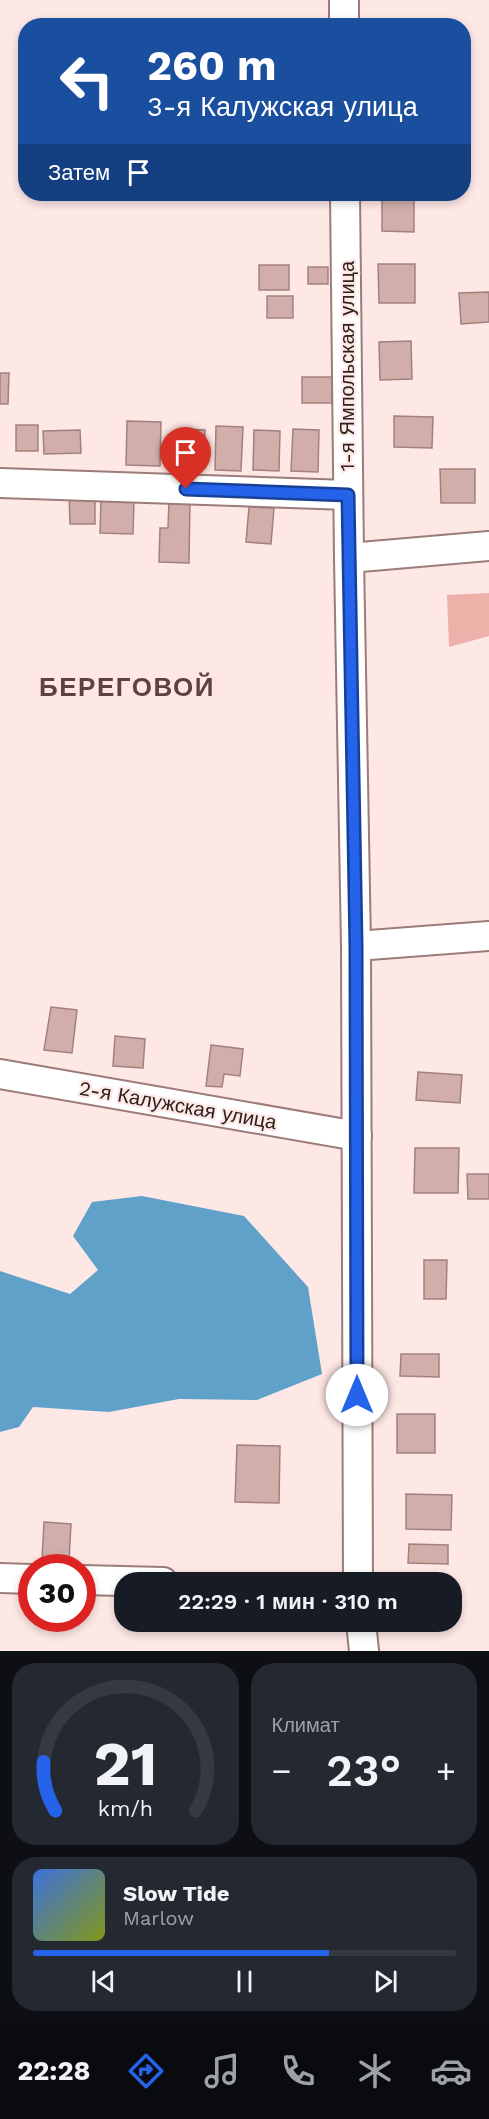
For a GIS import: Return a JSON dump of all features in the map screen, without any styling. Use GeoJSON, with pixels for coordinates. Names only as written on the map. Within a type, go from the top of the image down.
{"type":"FeatureCollection","features":[{"type":"Feature","properties":{"kind":"street"},"geometry":{"type":"LineString","coordinates":[[344,0],[344,18]]}},
{"type":"Feature","properties":{"kind":"street","name":"1-я Ямпольская улица"},"geometry":{"type":"LineString","coordinates":[[345,201],[356,946],[358,1572]]}},
{"type":"Feature","properties":{"kind":"street"},"geometry":{"type":"LineString","coordinates":[[0,483],[348,495]]}},
{"type":"Feature","properties":{"kind":"street"},"geometry":{"type":"LineString","coordinates":[[349,558],[489,546]]}},
{"type":"Feature","properties":{"kind":"street"},"geometry":{"type":"LineString","coordinates":[[356,946],[489,936]]}},
{"type":"Feature","properties":{"kind":"street","name":"2-я Калужская улица"},"geometry":{"type":"LineString","coordinates":[[0,1074],[357,1136]]}},
{"type":"Feature","properties":{"kind":"street"},"geometry":{"type":"LineString","coordinates":[[0,1578],[18,1579]]}},
{"type":"Feature","properties":{"kind":"street"},"geometry":{"type":"LineString","coordinates":[[96,1580],[114,1581]]}},
{"type":"Feature","properties":{"kind":"street"},"geometry":{"type":"LineString","coordinates":[[363,1632],[364,1651]]}},
{"type":"Feature","properties":{"kind":"shaded area"},"geometry":{"type":"Polygon","coordinates":[[[489,593],[489,636],[449,647],[447,595],[489,593]]]}},
{"type":"Feature","properties":{"kind":"water"},"geometry":{"type":"Polygon","coordinates":[[[142,1196],[244,1216],[308,1287],[322,1374],[257,1400],[179,1399],[109,1412],[33,1407],[19,1427],[0,1432],[0,1271],[70,1294],[98,1270],[73,1236],[92,1202],[142,1196]]]}},
{"type":"Feature","properties":{"kind":"building"},"geometry":{"type":"Polygon","coordinates":[[[382,201],[414,201],[414,232],[382,231],[382,201]]]}},
{"type":"Feature","properties":{"kind":"building"},"geometry":{"type":"Polygon","coordinates":[[[378,264],[415,264],[415,303],[379,303],[378,264]]]}},
{"type":"Feature","properties":{"kind":"building"},"geometry":{"type":"Polygon","coordinates":[[[259,265],[289,265],[289,290],[259,290],[259,265]]]}},
{"type":"Feature","properties":{"kind":"building"},"geometry":{"type":"Polygon","coordinates":[[[308,267],[328,267],[328,284],[308,284],[308,267]]]}},
{"type":"Feature","properties":{"kind":"building"},"geometry":{"type":"Polygon","coordinates":[[[489,292],[489,322],[461,324],[459,293],[489,292]]]}},
{"type":"Feature","properties":{"kind":"building"},"geometry":{"type":"Polygon","coordinates":[[[267,296],[293,296],[293,318],[267,318],[267,296]]]}},
{"type":"Feature","properties":{"kind":"building"},"geometry":{"type":"Polygon","coordinates":[[[411,341],[412,379],[380,380],[379,342],[411,341]]]}},
{"type":"Feature","properties":{"kind":"building"},"geometry":{"type":"Polygon","coordinates":[[[0,373],[9,373],[8,404],[0,404],[0,373]]]}},
{"type":"Feature","properties":{"kind":"building"},"geometry":{"type":"Polygon","coordinates":[[[302,377],[332,377],[332,403],[302,403],[302,377]]]}},
{"type":"Feature","properties":{"kind":"building"},"geometry":{"type":"Polygon","coordinates":[[[394,416],[433,417],[432,448],[394,447],[394,416]]]}},
{"type":"Feature","properties":{"kind":"building"},"geometry":{"type":"Polygon","coordinates":[[[127,421],[161,422],[160,466],[126,465],[127,421]]]}},
{"type":"Feature","properties":{"kind":"building"},"geometry":{"type":"Polygon","coordinates":[[[16,425],[38,425],[38,451],[16,451],[16,425]]]}},
{"type":"Feature","properties":{"kind":"building"},"geometry":{"type":"Polygon","coordinates":[[[216,426],[243,427],[241,471],[215,470],[216,426]]]}},
{"type":"Feature","properties":{"kind":"building"},"geometry":{"type":"Polygon","coordinates":[[[181,429],[205,430],[204,462],[180,461],[181,429]]]}},
{"type":"Feature","properties":{"kind":"building"},"geometry":{"type":"Polygon","coordinates":[[[293,429],[319,430],[318,472],[291,471],[293,429]]]}},
{"type":"Feature","properties":{"kind":"building"},"geometry":{"type":"Polygon","coordinates":[[[80,430],[81,453],[44,454],[43,431],[80,430]]]}},
{"type":"Feature","properties":{"kind":"building"},"geometry":{"type":"Polygon","coordinates":[[[254,430],[280,431],[279,471],[253,470],[254,430]]]}},
{"type":"Feature","properties":{"kind":"building"},"geometry":{"type":"Polygon","coordinates":[[[440,469],[475,469],[475,503],[441,503],[440,469]]]}},
{"type":"Feature","properties":{"kind":"building"},"geometry":{"type":"Polygon","coordinates":[[[69,494],[95,494],[95,524],[70,524],[69,494]]]}},
{"type":"Feature","properties":{"kind":"building"},"geometry":{"type":"Polygon","coordinates":[[[101,499],[134,500],[133,534],[100,533],[101,499]]]}},
{"type":"Feature","properties":{"kind":"building"},"geometry":{"type":"Polygon","coordinates":[[[169,500],[190,500],[189,563],[159,562],[160,528],[168,528],[169,500]]]}},
{"type":"Feature","properties":{"kind":"building"},"geometry":{"type":"Polygon","coordinates":[[[249,507],[274,508],[271,544],[246,542],[249,507]]]}},
{"type":"Feature","properties":{"kind":"building"},"geometry":{"type":"Polygon","coordinates":[[[51,1007],[77,1010],[72,1053],[44,1050],[51,1007]]]}},
{"type":"Feature","properties":{"kind":"building"},"geometry":{"type":"Polygon","coordinates":[[[115,1036],[145,1039],[143,1068],[113,1066],[115,1036]]]}},
{"type":"Feature","properties":{"kind":"building"},"geometry":{"type":"Polygon","coordinates":[[[211,1045],[243,1049],[240,1076],[224,1074],[222,1087],[206,1086],[211,1045]]]}},
{"type":"Feature","properties":{"kind":"building"},"geometry":{"type":"Polygon","coordinates":[[[418,1072],[462,1075],[460,1103],[416,1100],[418,1072]]]}},
{"type":"Feature","properties":{"kind":"building"},"geometry":{"type":"Polygon","coordinates":[[[415,1148],[459,1148],[458,1193],[414,1193],[415,1148]]]}},
{"type":"Feature","properties":{"kind":"building"},"geometry":{"type":"Polygon","coordinates":[[[467,1174],[489,1174],[489,1199],[468,1199],[467,1174]]]}},
{"type":"Feature","properties":{"kind":"building"},"geometry":{"type":"Polygon","coordinates":[[[424,1260],[447,1260],[446,1299],[424,1299],[424,1260]]]}},
{"type":"Feature","properties":{"kind":"building"},"geometry":{"type":"Polygon","coordinates":[[[401,1354],[439,1354],[439,1377],[400,1376],[401,1354]]]}},
{"type":"Feature","properties":{"kind":"building"},"geometry":{"type":"Polygon","coordinates":[[[397,1414],[435,1414],[435,1453],[397,1453],[397,1414]]]}},
{"type":"Feature","properties":{"kind":"building"},"geometry":{"type":"Polygon","coordinates":[[[237,1445],[280,1446],[279,1503],[235,1502],[237,1445]]]}},
{"type":"Feature","properties":{"kind":"building"},"geometry":{"type":"Polygon","coordinates":[[[406,1494],[452,1495],[451,1530],[406,1529],[406,1494]]]}},
{"type":"Feature","properties":{"kind":"building"},"geometry":{"type":"Polygon","coordinates":[[[44,1522],[71,1524],[69,1554],[42,1554],[44,1522]]]}},
{"type":"Feature","properties":{"kind":"building"},"geometry":{"type":"Polygon","coordinates":[[[409,1544],[448,1545],[448,1564],[408,1563],[409,1544]]]}},
{"type":"Feature","properties":{"kind":"district","name":"БЕРЕГОВОЙ"},"geometry":{"type":"Point","coordinates":[127,687]}},
{"type":"Feature","properties":{"kind":"route"},"geometry":{"type":"LineString","coordinates":[[186,489],[348,495],[356,946],[357,1395]]}}]}
